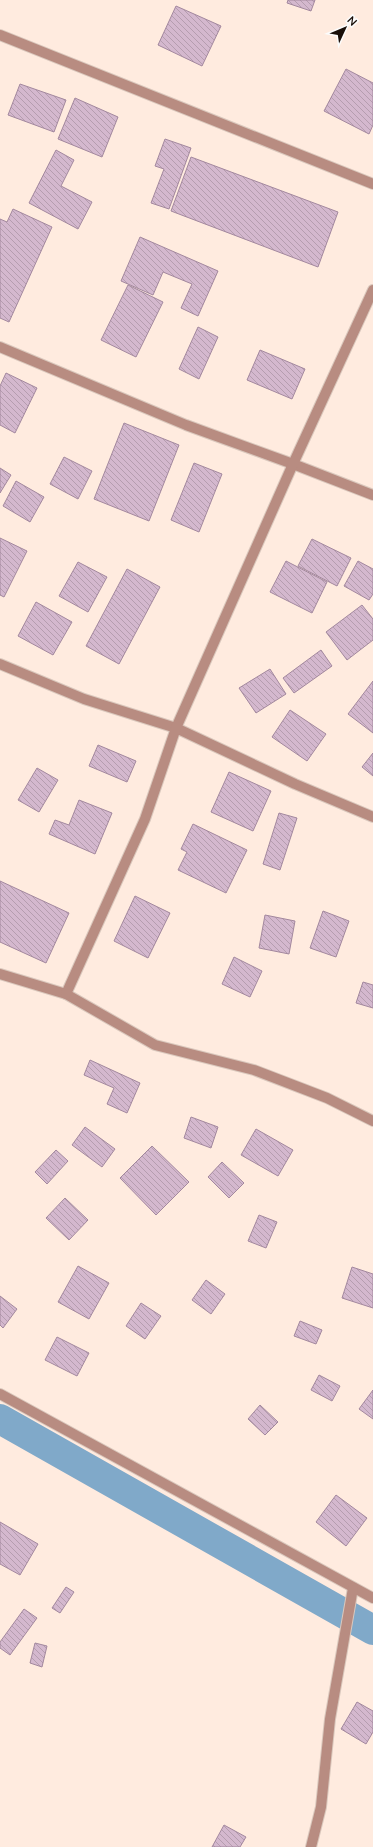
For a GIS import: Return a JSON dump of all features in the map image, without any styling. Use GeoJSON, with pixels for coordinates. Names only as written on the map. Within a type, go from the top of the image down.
{"type":"FeatureCollection","features":[{"type":"Feature","properties":{"kind":"street"},"geometry":{"type":"LineString","coordinates":[[0,35],[373,184]]}},
{"type":"Feature","properties":{"kind":"street"},"geometry":{"type":"LineString","coordinates":[[66,994],[145,819],[176,728],[293,464],[373,290]]}},
{"type":"Feature","properties":{"kind":"street"},"geometry":{"type":"LineString","coordinates":[[0,347],[186,425],[373,495]]}},
{"type":"Feature","properties":{"kind":"street"},"geometry":{"type":"LineString","coordinates":[[0,664],[84,700],[176,728],[295,784],[373,817]]}},
{"type":"Feature","properties":{"kind":"street"},"geometry":{"type":"LineString","coordinates":[[0,974],[66,994],[155,1045],[254,1070],[327,1098],[373,1121]]}},
{"type":"Feature","properties":{"kind":"street"},"geometry":{"type":"LineString","coordinates":[[0,1394],[373,1598]]}},
{"type":"Feature","properties":{"kind":"street"},"geometry":{"type":"LineString","coordinates":[[311,1847],[321,1807],[330,1719],[353,1588]]}},
{"type":"Feature","properties":{"kind":"building"},"geometry":{"type":"Polygon","coordinates":[[[288,0],[315,0],[311,11],[287,3],[288,0]]]}},
{"type":"Feature","properties":{"kind":"building"},"geometry":{"type":"Polygon","coordinates":[[[176,6],[221,26],[202,66],[158,45],[176,6]]]}},
{"type":"Feature","properties":{"kind":"building"},"geometry":{"type":"Polygon","coordinates":[[[346,69],[373,83],[373,125],[369,134],[324,111],[346,69]]]}},
{"type":"Feature","properties":{"kind":"building"},"geometry":{"type":"Polygon","coordinates":[[[20,84],[66,100],[54,132],[8,115],[20,84]]]}},
{"type":"Feature","properties":{"kind":"building"},"geometry":{"type":"Polygon","coordinates":[[[75,98],[118,117],[102,157],[58,139],[75,98]]]}},
{"type":"Feature","properties":{"kind":"building"},"geometry":{"type":"Polygon","coordinates":[[[165,139],[191,148],[169,209],[151,203],[164,169],[155,166],[165,139]]]}},
{"type":"Feature","properties":{"kind":"building"},"geometry":{"type":"Polygon","coordinates":[[[56,150],[74,160],[61,186],[92,202],[78,229],[29,203],[56,150]]]}},
{"type":"Feature","properties":{"kind":"building"},"geometry":{"type":"Polygon","coordinates":[[[191,157],[338,212],[318,267],[171,211],[191,157]]]}},
{"type":"Feature","properties":{"kind":"building"},"geometry":{"type":"Polygon","coordinates":[[[13,209],[52,227],[9,322],[0,318],[0,219],[7,222],[13,209]]]}},
{"type":"Feature","properties":{"kind":"building"},"geometry":{"type":"Polygon","coordinates":[[[140,237],[218,271],[198,316],[181,308],[192,284],[163,272],[153,295],[121,281],[140,237]]]}},
{"type":"Feature","properties":{"kind":"building"},"geometry":{"type":"Polygon","coordinates":[[[128,285],[163,302],[136,357],[101,340],[128,285]]]}},
{"type":"Feature","properties":{"kind":"building"},"geometry":{"type":"Polygon","coordinates":[[[198,327],[218,337],[199,379],[179,369],[198,327]]]}},
{"type":"Feature","properties":{"kind":"building"},"geometry":{"type":"Polygon","coordinates":[[[260,350],[305,369],[292,399],[247,380],[260,350]]]}},
{"type":"Feature","properties":{"kind":"building"},"geometry":{"type":"Polygon","coordinates":[[[6,373],[37,388],[15,433],[0,425],[0,386],[6,373]]]}},
{"type":"Feature","properties":{"kind":"building"},"geometry":{"type":"Polygon","coordinates":[[[124,423],[179,445],[149,521],[94,499],[124,423]]]}},
{"type":"Feature","properties":{"kind":"building"},"geometry":{"type":"Polygon","coordinates":[[[64,457],[92,471],[78,499],[50,484],[64,457]]]}},
{"type":"Feature","properties":{"kind":"building"},"geometry":{"type":"Polygon","coordinates":[[[194,463],[222,474],[199,532],[171,520],[194,463]]]}},
{"type":"Feature","properties":{"kind":"building"},"geometry":{"type":"Polygon","coordinates":[[[0,468],[11,475],[0,493],[0,468]]]}},
{"type":"Feature","properties":{"kind":"building"},"geometry":{"type":"Polygon","coordinates":[[[16,481],[44,497],[30,522],[3,506],[16,481]]]}},
{"type":"Feature","properties":{"kind":"building"},"geometry":{"type":"Polygon","coordinates":[[[0,538],[27,551],[4,597],[0,595],[0,538]]]}},
{"type":"Feature","properties":{"kind":"building"},"geometry":{"type":"Polygon","coordinates":[[[312,539],[351,558],[337,586],[298,566],[312,539]]]}},
{"type":"Feature","properties":{"kind":"building"},"geometry":{"type":"Polygon","coordinates":[[[286,561],[327,582],[312,613],[270,592],[286,561]]]}},
{"type":"Feature","properties":{"kind":"building"},"geometry":{"type":"Polygon","coordinates":[[[358,561],[373,569],[373,594],[369,600],[344,586],[358,561]]]}},
{"type":"Feature","properties":{"kind":"building"},"geometry":{"type":"Polygon","coordinates":[[[78,562],[107,577],[88,612],[59,596],[78,562]]]}},
{"type":"Feature","properties":{"kind":"building"},"geometry":{"type":"Polygon","coordinates":[[[127,569],[160,587],[119,664],[86,646],[127,569]]]}},
{"type":"Feature","properties":{"kind":"building"},"geometry":{"type":"Polygon","coordinates":[[[36,602],[72,622],[53,655],[18,636],[36,602]]]}},
{"type":"Feature","properties":{"kind":"building"},"geometry":{"type":"Polygon","coordinates":[[[362,605],[373,619],[373,640],[347,660],[326,632],[362,605]]]}},
{"type":"Feature","properties":{"kind":"building"},"geometry":{"type":"Polygon","coordinates":[[[321,650],[332,666],[294,693],[283,678],[321,650]]]}},
{"type":"Feature","properties":{"kind":"building"},"geometry":{"type":"Polygon","coordinates":[[[270,669],[286,694],[256,713],[239,688],[270,669]]]}},
{"type":"Feature","properties":{"kind":"building"},"geometry":{"type":"Polygon","coordinates":[[[373,681],[373,733],[348,714],[373,681]]]}},
{"type":"Feature","properties":{"kind":"building"},"geometry":{"type":"Polygon","coordinates":[[[290,710],[326,734],[307,761],[272,737],[290,710]]]}},
{"type":"Feature","properties":{"kind":"building"},"geometry":{"type":"Polygon","coordinates":[[[98,745],[136,761],[127,782],[89,766],[98,745]]]}},
{"type":"Feature","properties":{"kind":"building"},"geometry":{"type":"Polygon","coordinates":[[[373,753],[373,776],[362,767],[373,753]]]}},
{"type":"Feature","properties":{"kind":"building"},"geometry":{"type":"Polygon","coordinates":[[[37,768],[58,780],[39,812],[18,800],[37,768]]]}},
{"type":"Feature","properties":{"kind":"building"},"geometry":{"type":"Polygon","coordinates":[[[229,772],[271,791],[253,831],[211,812],[229,772]]]}},
{"type":"Feature","properties":{"kind":"building"},"geometry":{"type":"Polygon","coordinates":[[[79,800],[112,813],[95,854],[49,834],[55,820],[69,825],[79,800]]]}},
{"type":"Feature","properties":{"kind":"building"},"geometry":{"type":"Polygon","coordinates":[[[279,813],[297,818],[280,870],[263,864],[279,813]]]}},
{"type":"Feature","properties":{"kind":"building"},"geometry":{"type":"Polygon","coordinates":[[[193,824],[247,850],[226,893],[178,870],[187,852],[181,849],[193,824]]]}},
{"type":"Feature","properties":{"kind":"building"},"geometry":{"type":"Polygon","coordinates":[[[0,881],[69,913],[46,963],[0,942],[0,881]]]}},
{"type":"Feature","properties":{"kind":"building"},"geometry":{"type":"Polygon","coordinates":[[[135,896],[170,913],[148,958],[114,941],[135,896]]]}},
{"type":"Feature","properties":{"kind":"building"},"geometry":{"type":"Polygon","coordinates":[[[323,911],[349,921],[336,957],[310,948],[323,911]]]}},
{"type":"Feature","properties":{"kind":"building"},"geometry":{"type":"Polygon","coordinates":[[[265,915],[295,921],[289,954],[259,948],[265,915]]]}},
{"type":"Feature","properties":{"kind":"building"},"geometry":{"type":"Polygon","coordinates":[[[234,957],[262,971],[250,997],[222,984],[234,957]]]}},
{"type":"Feature","properties":{"kind":"building"},"geometry":{"type":"Polygon","coordinates":[[[363,982],[373,985],[373,1008],[356,1003],[363,982]]]}},
{"type":"Feature","properties":{"kind":"building"},"geometry":{"type":"Polygon","coordinates":[[[90,1060],[140,1083],[127,1113],[107,1104],[114,1088],[84,1075],[90,1060]]]}},
{"type":"Feature","properties":{"kind":"building"},"geometry":{"type":"Polygon","coordinates":[[[191,1117],[218,1127],[211,1148],[184,1138],[191,1117]]]}},
{"type":"Feature","properties":{"kind":"building"},"geometry":{"type":"Polygon","coordinates":[[[85,1127],[115,1149],[102,1167],[72,1145],[85,1127]]]}},
{"type":"Feature","properties":{"kind":"building"},"geometry":{"type":"Polygon","coordinates":[[[256,1129],[293,1150],[278,1176],[241,1155],[256,1129]]]}},
{"type":"Feature","properties":{"kind":"building"},"geometry":{"type":"Polygon","coordinates":[[[152,1146],[189,1182],[156,1215],[120,1178],[152,1146]]]}},
{"type":"Feature","properties":{"kind":"building"},"geometry":{"type":"Polygon","coordinates":[[[56,1150],[68,1161],[47,1184],[35,1172],[56,1150]]]}},
{"type":"Feature","properties":{"kind":"building"},"geometry":{"type":"Polygon","coordinates":[[[222,1162],[244,1183],[229,1198],[208,1177],[222,1162]]]}},
{"type":"Feature","properties":{"kind":"building"},"geometry":{"type":"Polygon","coordinates":[[[65,1198],[88,1220],[69,1240],[46,1218],[65,1198]]]}},
{"type":"Feature","properties":{"kind":"building"},"geometry":{"type":"Polygon","coordinates":[[[259,1215],[277,1222],[266,1248],[248,1241],[259,1215]]]}},
{"type":"Feature","properties":{"kind":"building"},"geometry":{"type":"Polygon","coordinates":[[[78,1266],[109,1283],[89,1319],[58,1302],[78,1266]]]}},
{"type":"Feature","properties":{"kind":"building"},"geometry":{"type":"Polygon","coordinates":[[[352,1267],[373,1274],[373,1308],[342,1298],[352,1267]]]}},
{"type":"Feature","properties":{"kind":"building"},"geometry":{"type":"Polygon","coordinates":[[[206,1280],[225,1294],[211,1314],[192,1300],[206,1280]]]}},
{"type":"Feature","properties":{"kind":"building"},"geometry":{"type":"Polygon","coordinates":[[[0,1296],[17,1309],[3,1328],[0,1325],[0,1296]]]}},
{"type":"Feature","properties":{"kind":"building"},"geometry":{"type":"Polygon","coordinates":[[[141,1303],[161,1316],[145,1339],[126,1326],[141,1303]]]}},
{"type":"Feature","properties":{"kind":"building"},"geometry":{"type":"Polygon","coordinates":[[[300,1321],[322,1330],[316,1344],[294,1336],[300,1321]]]}},
{"type":"Feature","properties":{"kind":"building"},"geometry":{"type":"Polygon","coordinates":[[[57,1337],[89,1353],[77,1376],[45,1360],[57,1337]]]}},
{"type":"Feature","properties":{"kind":"building"},"geometry":{"type":"Polygon","coordinates":[[[319,1375],[340,1386],[332,1401],[311,1390],[319,1375]]]}},
{"type":"Feature","properties":{"kind":"building"},"geometry":{"type":"Polygon","coordinates":[[[373,1390],[373,1419],[359,1409],[373,1390]]]}},
{"type":"Feature","properties":{"kind":"building"},"geometry":{"type":"Polygon","coordinates":[[[260,1405],[278,1422],[265,1435],[248,1419],[260,1405]]]}},
{"type":"Feature","properties":{"kind":"building"},"geometry":{"type":"Polygon","coordinates":[[[336,1495],[367,1518],[346,1546],[316,1522],[336,1495]]]}},
{"type":"Feature","properties":{"kind":"building"},"geometry":{"type":"Polygon","coordinates":[[[0,1522],[38,1544],[20,1575],[0,1564],[0,1522]]]}},
{"type":"Feature","properties":{"kind":"building"},"geometry":{"type":"Polygon","coordinates":[[[66,1587],[74,1592],[60,1613],[52,1608],[66,1587]]]}},
{"type":"Feature","properties":{"kind":"building"},"geometry":{"type":"Polygon","coordinates":[[[24,1609],[37,1618],[10,1655],[0,1648],[0,1642],[24,1609]]]}},
{"type":"Feature","properties":{"kind":"building"},"geometry":{"type":"Polygon","coordinates":[[[35,1643],[47,1646],[42,1667],[30,1663],[35,1643]]]}},
{"type":"Feature","properties":{"kind":"building"},"geometry":{"type":"Polygon","coordinates":[[[357,1702],[373,1711],[373,1732],[366,1744],[341,1729],[357,1702]]]}},
{"type":"Feature","properties":{"kind":"building"},"geometry":{"type":"Polygon","coordinates":[[[224,1825],[246,1837],[240,1847],[212,1847],[224,1825]]]}},
{"type":"Feature","properties":{"kind":"waterway"},"geometry":{"type":"LineString","coordinates":[[0,1419],[373,1630]]}}]}
